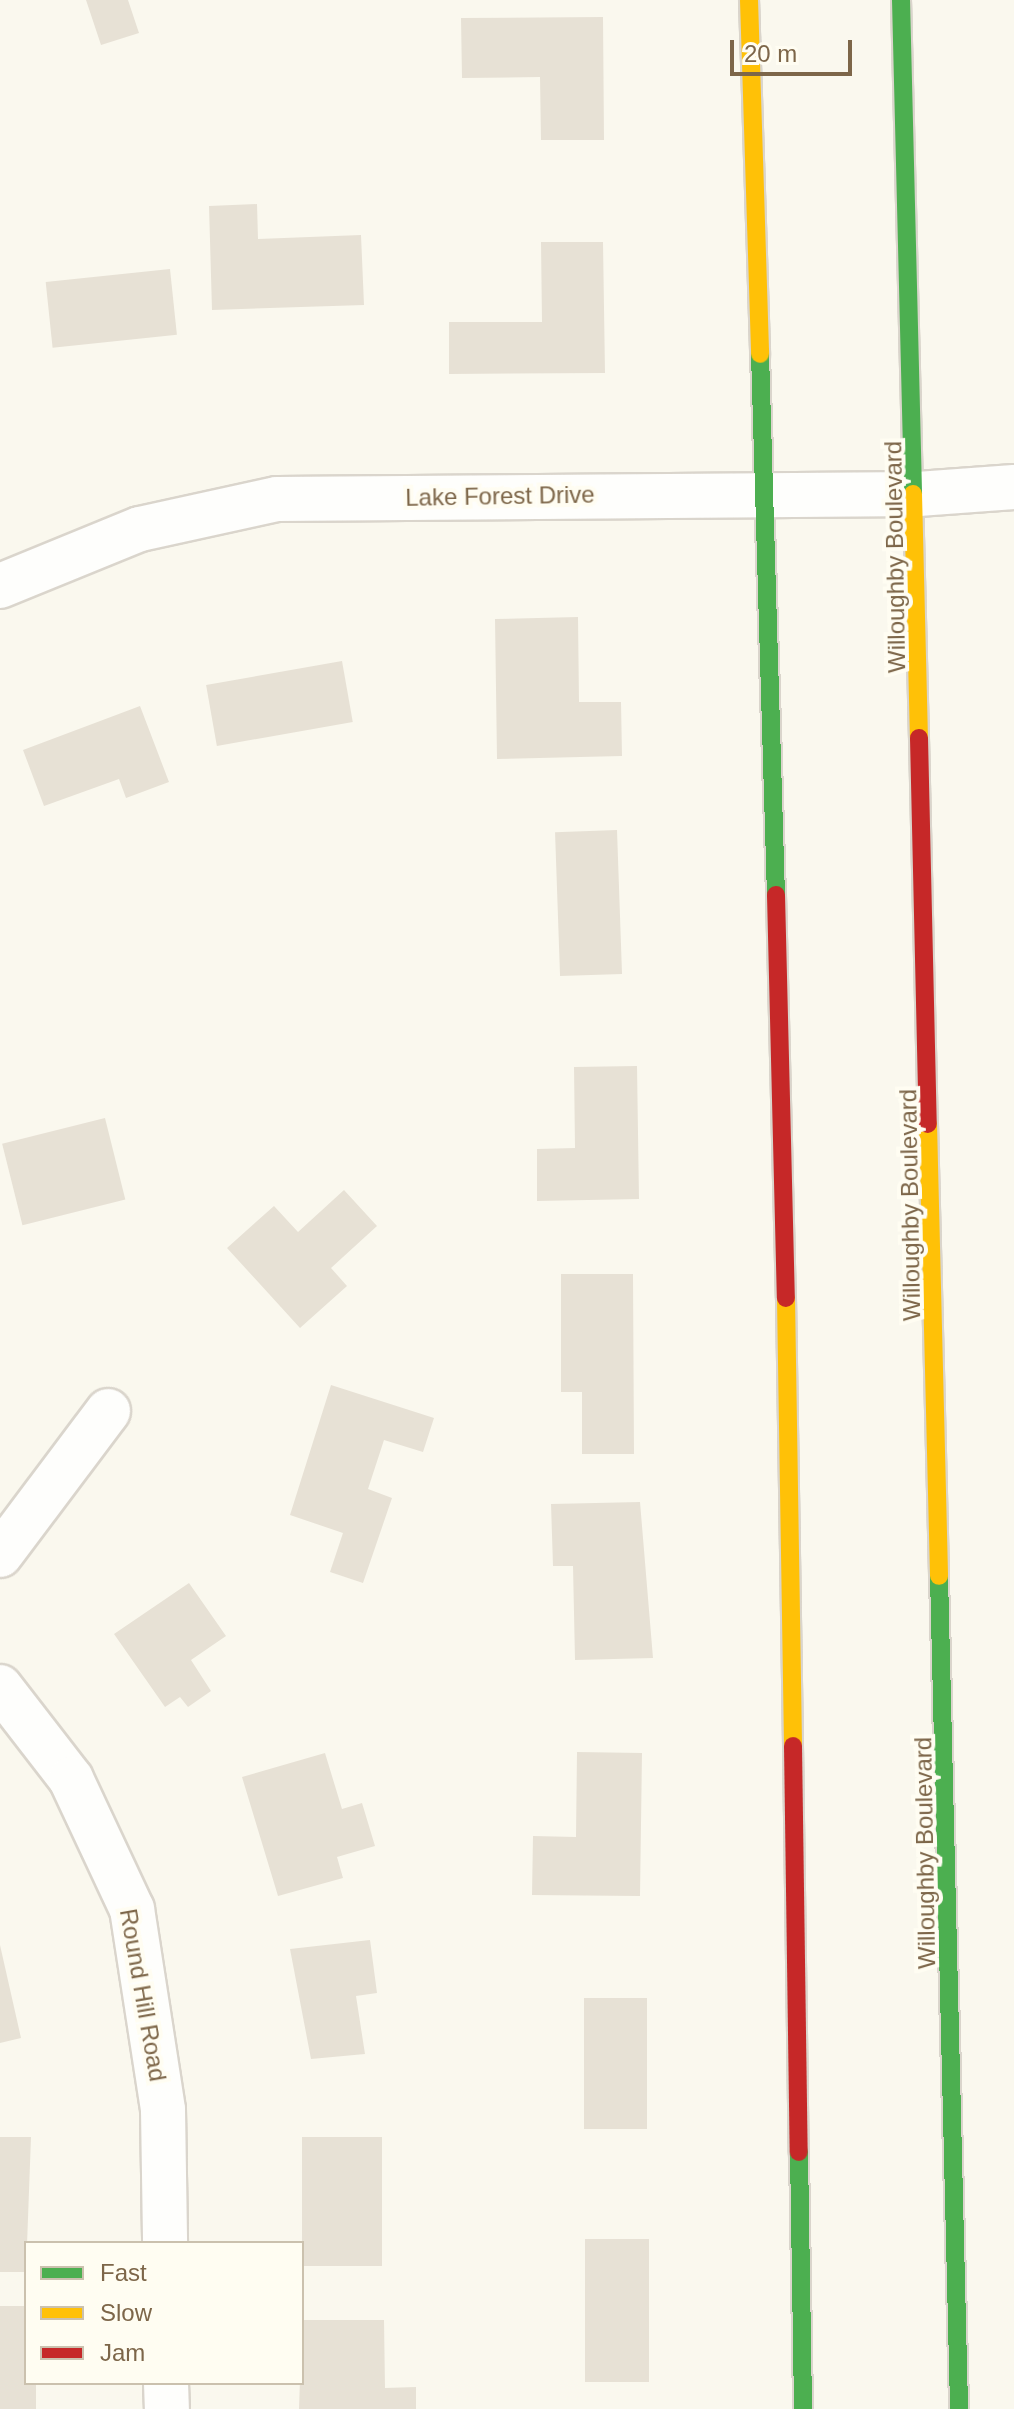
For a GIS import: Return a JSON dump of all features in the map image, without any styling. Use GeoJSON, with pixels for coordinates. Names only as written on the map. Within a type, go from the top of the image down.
{"type":"FeatureCollection","features":[{"type":"Feature","properties":{"kind":"street"},"geometry":{"type":"LineString","coordinates":[[749,0],[768,493],[803,2409]]}},
{"type":"Feature","properties":{"kind":"street","name":"Willoughby Boulevard"},"geometry":{"type":"LineString","coordinates":[[901,0],[918,494],[959,2409]]}},
{"type":"Feature","properties":{"kind":"street","name":"Lake Forest Drive"},"geometry":{"type":"LineString","coordinates":[[0,586],[140,529],[277,499],[918,494],[1014,487]]}},
{"type":"Feature","properties":{"kind":"street"},"geometry":{"type":"LineString","coordinates":[[0,1555],[108,1411]]}},
{"type":"Feature","properties":{"kind":"street","name":"Round Hill Road"},"geometry":{"type":"LineString","coordinates":[[0,1687],[71,1779],[132,1909],[163,2110],[165,2241]]}},
{"type":"Feature","properties":{"kind":"street"},"geometry":{"type":"LineString","coordinates":[[166,2385],[167,2409]]}},
{"type":"Feature","properties":{"kind":"building"},"geometry":{"type":"Polygon","coordinates":[[[86,0],[128,0],[139,33],[101,45],[86,0]]]}},
{"type":"Feature","properties":{"kind":"building"},"geometry":{"type":"Polygon","coordinates":[[[603,17],[604,140],[541,140],[540,77],[462,78],[461,18],[603,17]]]}},
{"type":"Feature","properties":{"kind":"building"},"geometry":{"type":"Polygon","coordinates":[[[257,204],[258,239],[361,235],[364,305],[212,310],[209,206],[257,204]]]}},
{"type":"Feature","properties":{"kind":"building"},"geometry":{"type":"Polygon","coordinates":[[[541,242],[603,242],[605,373],[449,374],[449,322],[542,322],[541,242]]]}},
{"type":"Feature","properties":{"kind":"building"},"geometry":{"type":"Polygon","coordinates":[[[170,269],[177,335],[53,348],[46,282],[170,269]]]}},
{"type":"Feature","properties":{"kind":"building"},"geometry":{"type":"Polygon","coordinates":[[[578,617],[579,702],[621,702],[622,756],[497,759],[495,619],[578,617]]]}},
{"type":"Feature","properties":{"kind":"building"},"geometry":{"type":"Polygon","coordinates":[[[342,661],[353,722],[217,746],[206,685],[342,661]]]}},
{"type":"Feature","properties":{"kind":"building"},"geometry":{"type":"Polygon","coordinates":[[[140,706],[169,782],[126,798],[119,779],[44,806],[23,750],[140,706]]]}},
{"type":"Feature","properties":{"kind":"building"},"geometry":{"type":"Polygon","coordinates":[[[617,830],[622,974],[560,976],[555,832],[617,830]]]}},
{"type":"Feature","properties":{"kind":"building"},"geometry":{"type":"Polygon","coordinates":[[[637,1066],[639,1199],[537,1201],[537,1149],[575,1148],[574,1067],[637,1066]]]}},
{"type":"Feature","properties":{"kind":"building"},"geometry":{"type":"Polygon","coordinates":[[[105,1118],[125,1200],[22,1225],[2,1144],[105,1118]]]}},
{"type":"Feature","properties":{"kind":"building"},"geometry":{"type":"Polygon","coordinates":[[[344,1190],[377,1226],[331,1268],[347,1286],[300,1328],[227,1248],[274,1206],[298,1232],[344,1190]]]}},
{"type":"Feature","properties":{"kind":"building"},"geometry":{"type":"Polygon","coordinates":[[[561,1274],[633,1274],[634,1454],[582,1454],[582,1392],[561,1392],[561,1274]]]}},
{"type":"Feature","properties":{"kind":"building"},"geometry":{"type":"Polygon","coordinates":[[[331,1385],[434,1418],[423,1452],[384,1440],[368,1489],[392,1498],[363,1583],[330,1572],[343,1533],[290,1515],[331,1385]]]}},
{"type":"Feature","properties":{"kind":"building"},"geometry":{"type":"Polygon","coordinates":[[[640,1502],[653,1658],[575,1660],[573,1566],[553,1566],[551,1504],[640,1502]]]}},
{"type":"Feature","properties":{"kind":"building"},"geometry":{"type":"Polygon","coordinates":[[[189,1583],[226,1636],[191,1660],[211,1691],[188,1707],[180,1697],[165,1707],[114,1634],[189,1583]]]}},
{"type":"Feature","properties":{"kind":"building"},"geometry":{"type":"Polygon","coordinates":[[[577,1752],[642,1753],[640,1896],[532,1895],[533,1836],[576,1837],[577,1752]]]}},
{"type":"Feature","properties":{"kind":"building"},"geometry":{"type":"Polygon","coordinates":[[[325,1753],[342,1809],[362,1803],[375,1846],[337,1857],[343,1878],[278,1896],[242,1777],[325,1753]]]}},
{"type":"Feature","properties":{"kind":"building"},"geometry":{"type":"Polygon","coordinates":[[[370,1940],[377,1993],[356,1996],[365,2054],[311,2059],[290,1949],[370,1940]]]}},
{"type":"Feature","properties":{"kind":"building"},"geometry":{"type":"Polygon","coordinates":[[[0,1945],[21,2038],[0,2043],[0,1945]]]}},
{"type":"Feature","properties":{"kind":"building"},"geometry":{"type":"Polygon","coordinates":[[[584,1998],[647,1998],[647,2129],[584,2129],[584,1998]]]}},
{"type":"Feature","properties":{"kind":"building"},"geometry":{"type":"Polygon","coordinates":[[[0,2137],[31,2137],[24,2272],[0,2272],[0,2137]]]}},
{"type":"Feature","properties":{"kind":"building"},"geometry":{"type":"Polygon","coordinates":[[[302,2137],[382,2137],[382,2266],[304,2266],[302,2137]]]}},
{"type":"Feature","properties":{"kind":"building"},"geometry":{"type":"Polygon","coordinates":[[[585,2239],[649,2239],[649,2382],[585,2382],[585,2239]]]}},
{"type":"Feature","properties":{"kind":"building"},"geometry":{"type":"Polygon","coordinates":[[[0,2306],[24,2306],[24,2385],[36,2385],[36,2409],[0,2409],[0,2306]]]}},
{"type":"Feature","properties":{"kind":"building"},"geometry":{"type":"Polygon","coordinates":[[[304,2320],[384,2320],[385,2388],[416,2387],[416,2409],[299,2409],[300,2385],[304,2385],[304,2320]]]}},
{"type":"Feature","properties":{"kind":"traffic: fast"},"geometry":{"type":"LineString","coordinates":[[901,0],[913,494]]}},
{"type":"Feature","properties":{"kind":"traffic: fast"},"geometry":{"type":"LineString","coordinates":[[760,354],[776,895]]}},
{"type":"Feature","properties":{"kind":"traffic: fast"},"geometry":{"type":"LineString","coordinates":[[939,1576],[959,2409]]}},
{"type":"Feature","properties":{"kind":"traffic: fast"},"geometry":{"type":"LineString","coordinates":[[799,2152],[803,2409]]}},
{"type":"Feature","properties":{"kind":"traffic: slow"},"geometry":{"type":"LineString","coordinates":[[749,0],[760,354]]}},
{"type":"Feature","properties":{"kind":"traffic: slow"},"geometry":{"type":"LineString","coordinates":[[913,494],[919,738]]}},
{"type":"Feature","properties":{"kind":"traffic: slow"},"geometry":{"type":"LineString","coordinates":[[928,1124],[939,1576]]}},
{"type":"Feature","properties":{"kind":"traffic: slow"},"geometry":{"type":"LineString","coordinates":[[786,1298],[793,1746]]}},
{"type":"Feature","properties":{"kind":"traffic: jam"},"geometry":{"type":"LineString","coordinates":[[919,738],[928,1124]]}},
{"type":"Feature","properties":{"kind":"traffic: jam"},"geometry":{"type":"LineString","coordinates":[[776,895],[786,1298]]}},
{"type":"Feature","properties":{"kind":"traffic: jam"},"geometry":{"type":"LineString","coordinates":[[793,1746],[799,2152]]}}]}
